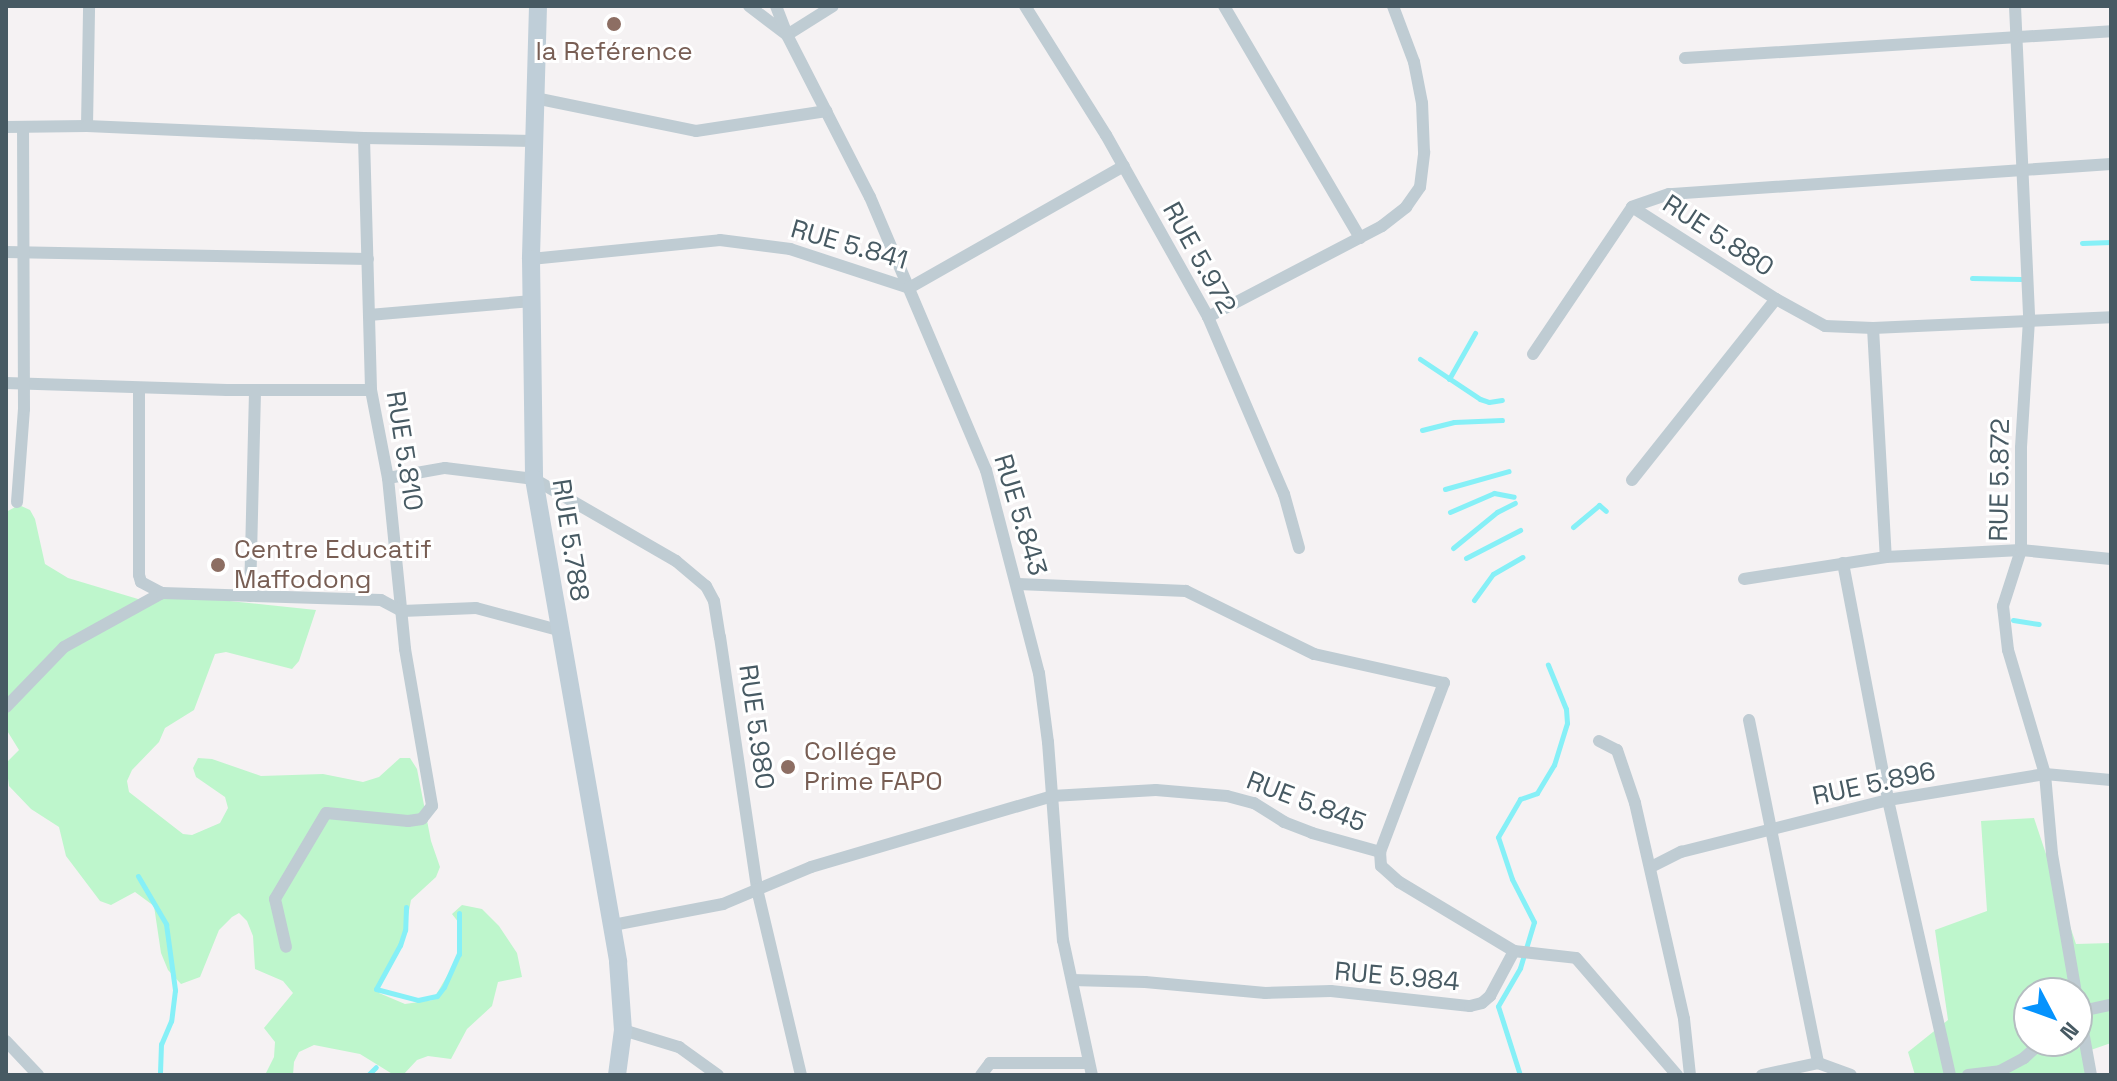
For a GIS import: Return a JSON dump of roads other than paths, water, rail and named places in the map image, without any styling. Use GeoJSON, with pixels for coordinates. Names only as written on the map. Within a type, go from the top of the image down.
{"type":"FeatureCollection","features":[{"type":"Feature","properties":{"kind":"street"},"geometry":{"type":"LineString","coordinates":[[87,126],[89,6]]}},
{"type":"Feature","properties":{"kind":"street","name":"RUE 5.788"},"geometry":{"type":"LineString","coordinates":[[538,6],[531,259],[534,479],[558,630],[613,925],[623,1030],[617,1075]]}},
{"type":"Feature","properties":{"kind":"street"},"geometry":{"type":"LineString","coordinates":[[749,6],[787,35],[833,6]]}},
{"type":"Feature","properties":{"kind":"street","name":"RUE 5.843"},"geometry":{"type":"LineString","coordinates":[[776,6],[787,35],[870,197],[986,470],[1039,673],[1063,940],[1090,1069]]}},
{"type":"Feature","properties":{"kind":"street","name":"RUE 5.972"},"geometry":{"type":"LineString","coordinates":[[1025,6],[1124,166],[1208,317],[1284,494],[1299,548]]}},
{"type":"Feature","properties":{"kind":"street"},"geometry":{"type":"LineString","coordinates":[[1224,6],[1360,238]]}},
{"type":"Feature","properties":{"kind":"street"},"geometry":{"type":"LineString","coordinates":[[1208,317],[1360,238],[1406,207],[1420,187],[1424,152],[1422,103],[1414,62],[1393,6]]}},
{"type":"Feature","properties":{"kind":"street","name":"RUE 5.872"},"geometry":{"type":"LineString","coordinates":[[2015,6],[2029,320],[2021,448],[2021,550],[2003,606],[2008,650],[2045,774],[2052,854],[2073,977]]}},
{"type":"Feature","properties":{"kind":"street"},"geometry":{"type":"LineString","coordinates":[[1685,58],[2111,31]]}},
{"type":"Feature","properties":{"kind":"street"},"geometry":{"type":"LineString","coordinates":[[535,98],[696,131],[826,111]]}},
{"type":"Feature","properties":{"kind":"street"},"geometry":{"type":"LineString","coordinates":[[6,127],[87,126],[364,138],[534,141]]}},
{"type":"Feature","properties":{"kind":"street"},"geometry":{"type":"LineString","coordinates":[[17,502],[24,383],[23,127]]}},
{"type":"Feature","properties":{"kind":"street","name":"RUE 5.810"},"geometry":{"type":"LineString","coordinates":[[286,947],[275,899],[326,813],[408,821],[428,815],[432,806],[413,703],[388,478],[371,390],[364,138]]}},
{"type":"Feature","properties":{"kind":"street","name":"RUE 5.880"},"geometry":{"type":"LineString","coordinates":[[1632,207],[1655,196],[1669,194],[2111,164]]}},
{"type":"Feature","properties":{"kind":"street","name":"RUE 5.841"},"geometry":{"type":"LineString","coordinates":[[531,259],[720,240],[790,249],[909,288],[1124,166]]}},
{"type":"Feature","properties":{"kind":"street"},"geometry":{"type":"LineString","coordinates":[[1533,354],[1632,207]]}},
{"type":"Feature","properties":{"kind":"street","name":"RUE 5.880"},"geometry":{"type":"LineString","coordinates":[[1632,207],[1776,299],[1825,326],[1873,328],[2111,317]]}},
{"type":"Feature","properties":{"kind":"street"},"geometry":{"type":"LineString","coordinates":[[6,252],[368,259]]}},
{"type":"Feature","properties":{"kind":"street"},"geometry":{"type":"LineString","coordinates":[[1632,480],[1776,299]]}},
{"type":"Feature","properties":{"kind":"street"},"geometry":{"type":"LineString","coordinates":[[369,315],[532,301]]}},
{"type":"Feature","properties":{"kind":"street"},"geometry":{"type":"LineString","coordinates":[[1873,328],[1886,557]]}},
{"type":"Feature","properties":{"kind":"street"},"geometry":{"type":"LineString","coordinates":[[6,383],[255,391],[371,390]]}},
{"type":"Feature","properties":{"kind":"street"},"geometry":{"type":"LineString","coordinates":[[139,388],[141,582],[162,593],[381,600],[402,611],[476,608],[558,630]]}},
{"type":"Feature","properties":{"kind":"street"},"geometry":{"type":"LineString","coordinates":[[250,596],[255,391]]}},
{"type":"Feature","properties":{"kind":"street"},"geometry":{"type":"LineString","coordinates":[[388,478],[445,468],[534,479]]}},
{"type":"Feature","properties":{"kind":"street","name":"RUE 5.980"},"geometry":{"type":"LineString","coordinates":[[534,479],[676,561],[706,586],[714,601],[757,889],[801,1075]]}},
{"type":"Feature","properties":{"kind":"street"},"geometry":{"type":"LineString","coordinates":[[1744,579],[1886,557],[2021,550],[2111,559]]}},
{"type":"Feature","properties":{"kind":"street"},"geometry":{"type":"LineString","coordinates":[[1843,563],[1888,800],[1950,1075]]}},
{"type":"Feature","properties":{"kind":"street","name":"RUE 5.845"},"geometry":{"type":"LineString","coordinates":[[613,925],[723,904],[811,867],[1052,796],[1156,790],[1227,796],[1254,803],[1284,822],[1326,838],[1380,852],[1444,683],[1314,654],[1186,591],[1018,584]]}},
{"type":"Feature","properties":{"kind":"street"},"geometry":{"type":"LineString","coordinates":[[6,707],[64,647],[162,593]]}},
{"type":"Feature","properties":{"kind":"street"},"geometry":{"type":"LineString","coordinates":[[1749,720],[1818,1063]]}},
{"type":"Feature","properties":{"kind":"street"},"geometry":{"type":"LineString","coordinates":[[1599,741],[1617,750],[1651,867],[1684,1019],[1690,1075]]}},
{"type":"Feature","properties":{"kind":"street","name":"RUE 5.896"},"geometry":{"type":"LineString","coordinates":[[1651,867],[1672,854],[1888,800],[2045,774],[2111,780]]}},
{"type":"Feature","properties":{"kind":"street"},"geometry":{"type":"LineString","coordinates":[[1380,852],[1381,866],[1399,882],[1514,951],[1576,958],[1677,1075]]}},
{"type":"Feature","properties":{"kind":"street","name":"RUE 5.984"},"geometry":{"type":"LineString","coordinates":[[1072,980],[1145,982],[1265,993],[1331,991],[1470,1006],[1490,996],[1513,958],[1514,951]]}},
{"type":"Feature","properties":{"kind":"street"},"geometry":{"type":"LineString","coordinates":[[623,1030],[679,1047],[718,1075]]}},
{"type":"Feature","properties":{"kind":"street"},"geometry":{"type":"LineString","coordinates":[[6,1041],[38,1075]]}},
{"type":"Feature","properties":{"kind":"street"},"geometry":{"type":"LineString","coordinates":[[1968,1075],[2000,1073],[2025,1057]]}},
{"type":"Feature","properties":{"kind":"street"},"geometry":{"type":"LineString","coordinates":[[981,1075],[990,1063],[1090,1069]]}},
{"type":"Feature","properties":{"kind":"street"},"geometry":{"type":"LineString","coordinates":[[1762,1075],[1818,1063],[1851,1075]]}},
{"type":"Feature","properties":{"kind":"waterway"},"geometry":{"type":"LineString","coordinates":[[2082,243],[2111,242]]}},
{"type":"Feature","properties":{"kind":"waterway"},"geometry":{"type":"LineString","coordinates":[[1972,278],[2021,279]]}},
{"type":"Feature","properties":{"kind":"waterway"},"geometry":{"type":"LineString","coordinates":[[1449,379],[1475,333]]}},
{"type":"Feature","properties":{"kind":"waterway"},"geometry":{"type":"LineString","coordinates":[[1420,359],[1480,399],[1489,402],[1502,400]]}},
{"type":"Feature","properties":{"kind":"waterway"},"geometry":{"type":"LineString","coordinates":[[1422,430],[1454,422],[1502,420]]}},
{"type":"Feature","properties":{"kind":"waterway"},"geometry":{"type":"LineString","coordinates":[[1445,489],[1509,471]]}},
{"type":"Feature","properties":{"kind":"waterway"},"geometry":{"type":"LineString","coordinates":[[1450,512],[1494,493],[1514,497]]}},
{"type":"Feature","properties":{"kind":"waterway"},"geometry":{"type":"LineString","coordinates":[[1453,548],[1497,512],[1515,503]]}},
{"type":"Feature","properties":{"kind":"waterway"},"geometry":{"type":"LineString","coordinates":[[1573,527],[1599,505],[1606,511]]}},
{"type":"Feature","properties":{"kind":"waterway"},"geometry":{"type":"LineString","coordinates":[[1466,558],[1520,530]]}},
{"type":"Feature","properties":{"kind":"waterway"},"geometry":{"type":"LineString","coordinates":[[1474,600],[1493,574],[1522,557]]}},
{"type":"Feature","properties":{"kind":"waterway"},"geometry":{"type":"LineString","coordinates":[[2013,620],[2039,624]]}},
{"type":"Feature","properties":{"kind":"waterway"},"geometry":{"type":"LineString","coordinates":[[1520,1075],[1498,1006],[1520,968],[1534,922],[1512,879],[1498,837],[1520,799],[1537,793],[1554,765],[1567,723],[1566,709],[1548,665]]}},
{"type":"Feature","properties":{"kind":"waterway"},"geometry":{"type":"LineString","coordinates":[[138,876],[166,924],[175,990],[171,1021],[161,1044],[160,1075]]}},
{"type":"Feature","properties":{"kind":"waterway"},"geometry":{"type":"LineString","coordinates":[[406,907],[405,930],[400,945],[376,989],[418,1000],[437,996],[444,987],[459,954],[459,913]]}},
{"type":"Feature","properties":{"kind":"waterway"},"geometry":{"type":"LineString","coordinates":[[368,1075],[376,1067]]}},
{"type":"Feature","properties":{"kind":"place","name":"la Reférence"},"geometry":{"type":"Point","coordinates":[614,24]}},
{"type":"Feature","properties":{"kind":"place","name":"Centre Educatif Maffodong"},"geometry":{"type":"Point","coordinates":[218,565]}},
{"type":"Feature","properties":{"kind":"place","name":"Collége Prime FAPO"},"geometry":{"type":"Point","coordinates":[788,767]}}]}
